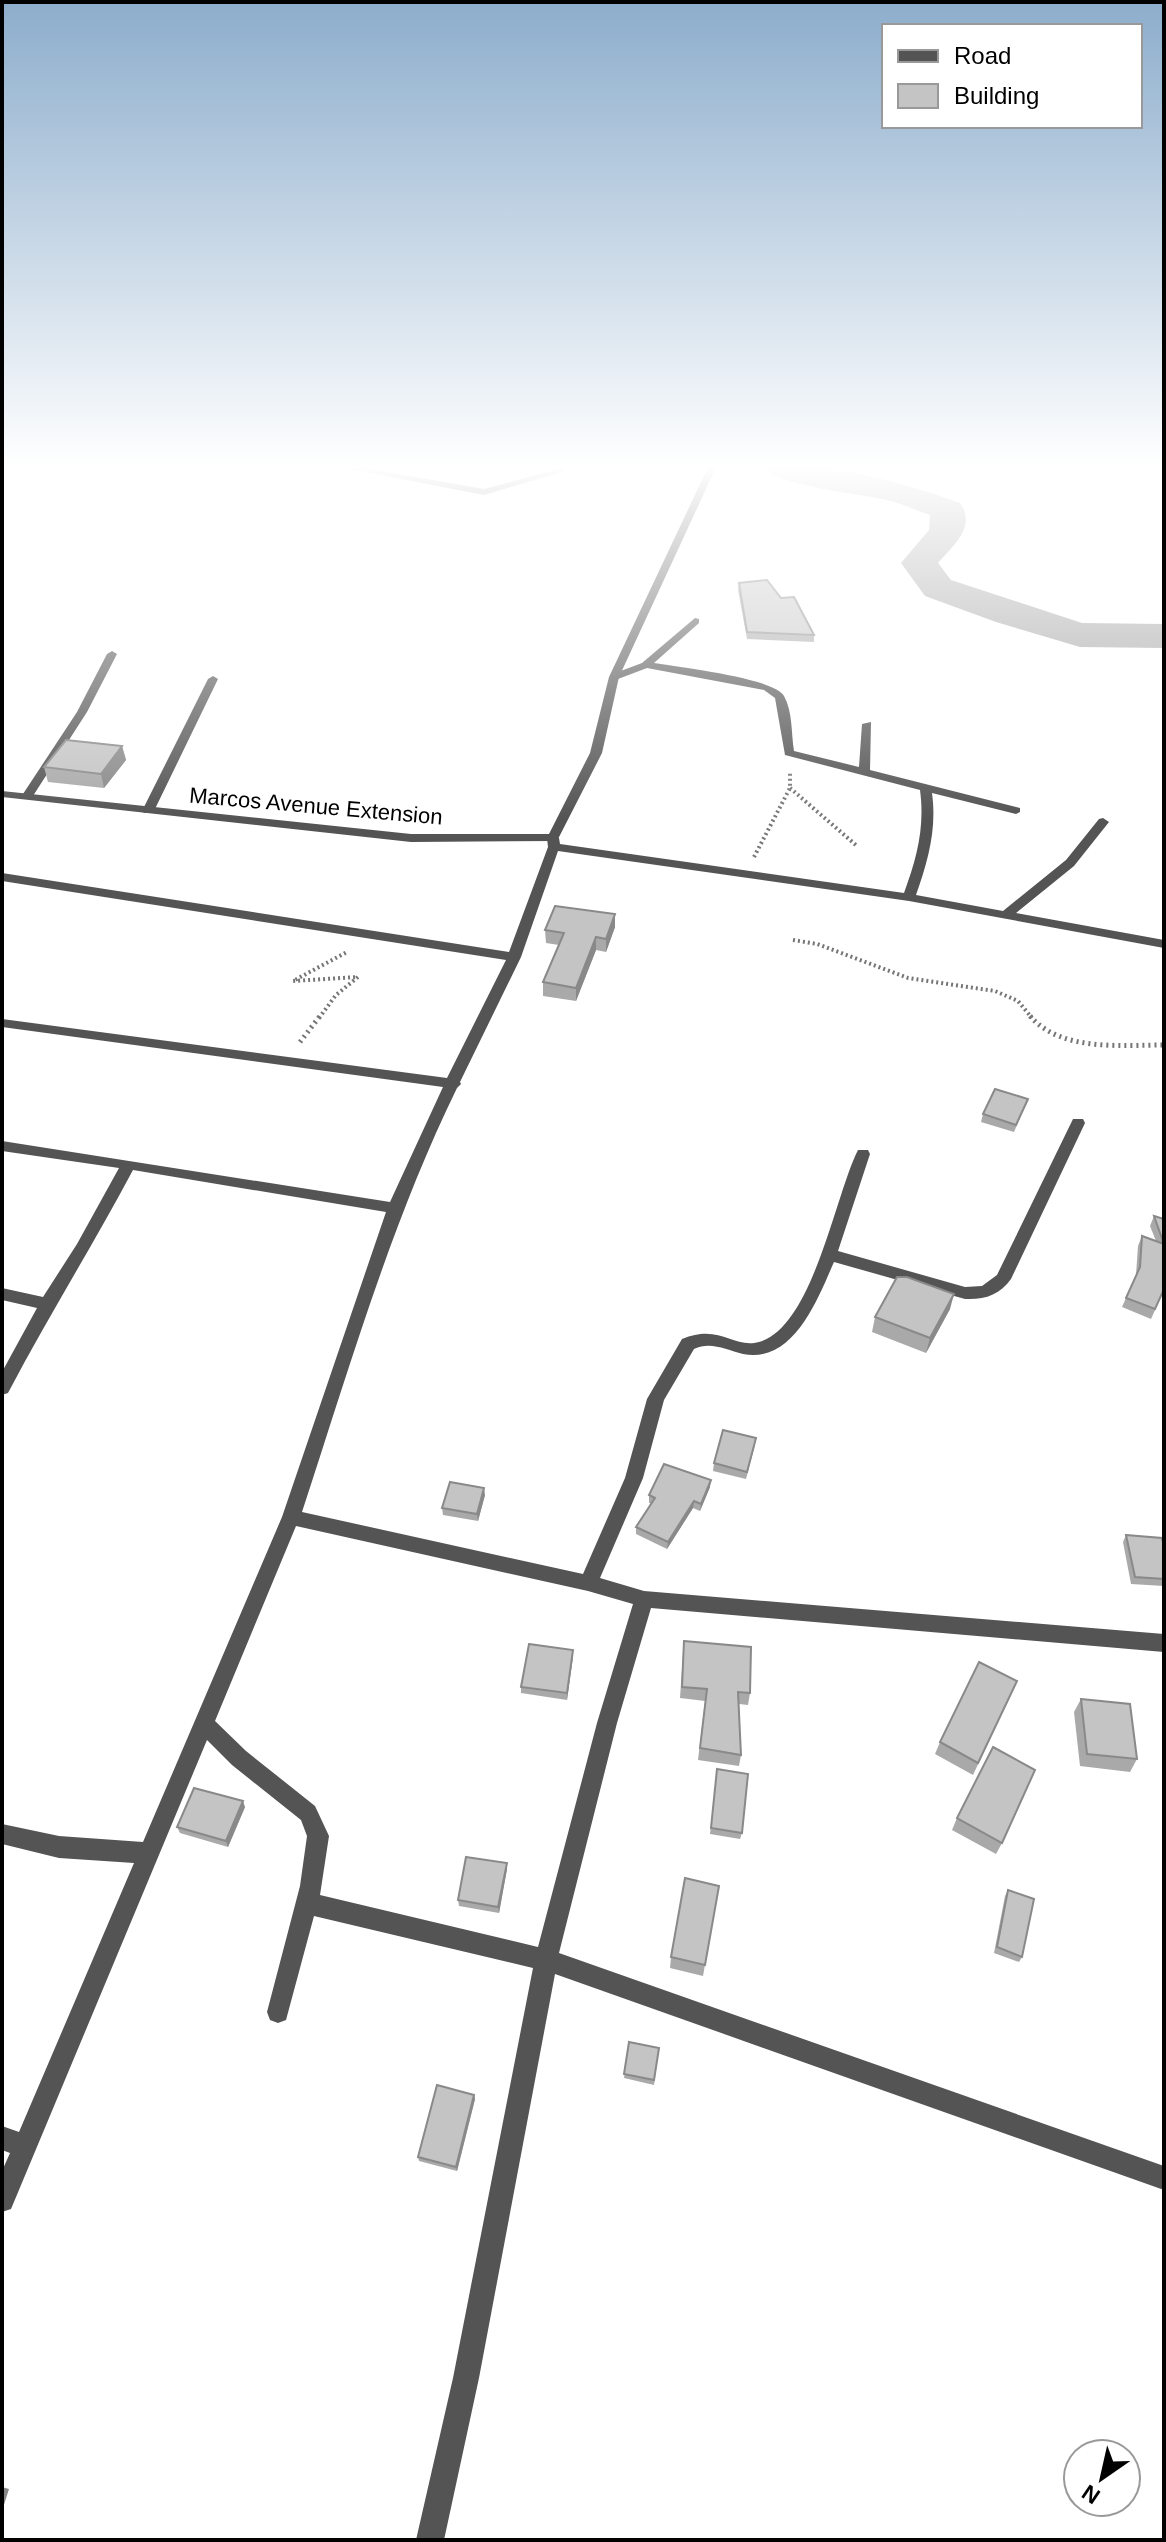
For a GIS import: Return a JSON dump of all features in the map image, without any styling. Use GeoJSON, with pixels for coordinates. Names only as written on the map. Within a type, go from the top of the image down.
{"type":"FeatureCollection","features":[{"type":"Feature","properties":{"kind":"street"},"geometry":{"type":"LineString","coordinates":[[2,2200],[14,2142],[149,1853],[291,1517],[395,1208],[424,1140],[514,957],[553,843],[596,753],[614,677],[658,582]]}},
{"type":"Feature","properties":{"kind":"street"},"geometry":{"type":"LineString","coordinates":[[614,677],[646,665],[695,621]]}},
{"type":"Feature","properties":{"kind":"street"},"geometry":{"type":"LineString","coordinates":[[27,797],[82,712],[112,654]]}},
{"type":"Feature","properties":{"kind":"street"},"geometry":{"type":"LineString","coordinates":[[646,665],[772,689],[782,702],[783,729],[789,753],[1016,810]]}},
{"type":"Feature","properties":{"kind":"street"},"geometry":{"type":"LineString","coordinates":[[148,811],[213,679]]}},
{"type":"Feature","properties":{"kind":"street"},"geometry":{"type":"LineString","coordinates":[[864,770],[867,724]]}},
{"type":"Feature","properties":{"kind":"street"},"geometry":{"type":"LineString","coordinates":[[909,897],[928,846],[930,813],[926,788]]}},
{"type":"Feature","properties":{"kind":"street","name":"Marcos Avenue Extension"},"geometry":{"type":"LineString","coordinates":[[2,794],[411,838],[553,843],[1008,913],[1164,944]]}},
{"type":"Feature","properties":{"kind":"street"},"geometry":{"type":"LineString","coordinates":[[1008,913],[1070,863],[1103,822]]}},
{"type":"Feature","properties":{"kind":"street"},"geometry":{"type":"LineString","coordinates":[[2,877],[514,957]]}},
{"type":"Feature","properties":{"kind":"street"},"geometry":{"type":"LineString","coordinates":[[2,1023],[285,1062],[381,1071],[454,1084]]}},
{"type":"Feature","properties":{"kind":"street"},"geometry":{"type":"LineString","coordinates":[[828,1254],[965,1293],[982,1294],[994,1289],[1010,1265],[1078,1123]]}},
{"type":"Feature","properties":{"kind":"street"},"geometry":{"type":"LineString","coordinates":[[2,1146],[395,1208]]}},
{"type":"Feature","properties":{"kind":"street"},"geometry":{"type":"LineString","coordinates":[[588,1583],[634,1478],[656,1399],[688,1344],[707,1336],[752,1348],[764,1348],[795,1325],[828,1254],[863,1154]]}},
{"type":"Feature","properties":{"kind":"street"},"geometry":{"type":"LineString","coordinates":[[2,1388],[129,1164]]}},
{"type":"Feature","properties":{"kind":"street"},"geometry":{"type":"LineString","coordinates":[[2,1294],[47,1304]]}},
{"type":"Feature","properties":{"kind":"street"},"geometry":{"type":"LineString","coordinates":[[291,1517],[588,1583],[644,1599],[1164,1643]]}},
{"type":"Feature","properties":{"kind":"street"},"geometry":{"type":"LineString","coordinates":[[430,2540],[466,2378],[546,1960],[607,1723],[644,1599]]}},
{"type":"Feature","properties":{"kind":"street"},"geometry":{"type":"LineString","coordinates":[[204,1724],[239,1758],[308,1813],[318,1836],[307,1903],[278,2012]]}},
{"type":"Feature","properties":{"kind":"street"},"geometry":{"type":"LineString","coordinates":[[2,1834],[59,1847],[149,1853]]}},
{"type":"Feature","properties":{"kind":"street"},"geometry":{"type":"LineString","coordinates":[[307,1903],[546,1960],[1164,2178]]}},
{"type":"Feature","properties":{"kind":"path"},"geometry":{"type":"LineString","coordinates":[[746,872],[790,788],[789,753]]}},
{"type":"Feature","properties":{"kind":"path"},"geometry":{"type":"LineString","coordinates":[[790,788],[857,846]]}},
{"type":"Feature","properties":{"kind":"path"},"geometry":{"type":"LineString","coordinates":[[285,1062],[329,1002],[358,977],[293,981],[375,936]]}},
{"type":"Feature","properties":{"kind":"path"},"geometry":{"type":"LineString","coordinates":[[793,940],[817,944],[908,978],[995,991],[1018,1001],[1040,1027],[1090,1045],[1164,1045]]}},
{"type":"Feature","properties":{"kind":"building"},"geometry":{"type":"Polygon","coordinates":[[[768,582],[781,598],[794,597],[814,635],[747,632],[739,583],[768,582]]]}},
{"type":"Feature","properties":{"kind":"building"},"geometry":{"type":"Polygon","coordinates":[[[66,740],[122,746],[101,774],[44,767],[66,740]]]}},
{"type":"Feature","properties":{"kind":"building"},"geometry":{"type":"Polygon","coordinates":[[[555,906],[615,914],[606,939],[596,937],[576,988],[543,982],[564,933],[545,930],[555,906]]]}},
{"type":"Feature","properties":{"kind":"building"},"geometry":{"type":"Polygon","coordinates":[[[995,1089],[1028,1099],[1016,1125],[983,1114],[995,1089]]]}},
{"type":"Feature","properties":{"kind":"building"},"geometry":{"type":"Polygon","coordinates":[[[1154,1216],[1164,1219],[1164,1244],[1154,1216]]]}},
{"type":"Feature","properties":{"kind":"building"},"geometry":{"type":"Polygon","coordinates":[[[1142,1236],[1164,1244],[1164,1289],[1155,1309],[1126,1298],[1140,1267],[1142,1236]]]}},
{"type":"Feature","properties":{"kind":"building"},"geometry":{"type":"Polygon","coordinates":[[[897,1277],[907,1277],[954,1294],[930,1338],[875,1317],[897,1277]]]}},
{"type":"Feature","properties":{"kind":"building"},"geometry":{"type":"Polygon","coordinates":[[[723,1430],[756,1438],[747,1472],[714,1463],[723,1430]]]}},
{"type":"Feature","properties":{"kind":"building"},"geometry":{"type":"Polygon","coordinates":[[[664,1464],[711,1480],[701,1504],[694,1501],[668,1542],[636,1527],[655,1498],[649,1495],[664,1464]]]}},
{"type":"Feature","properties":{"kind":"building"},"geometry":{"type":"Polygon","coordinates":[[[450,1482],[484,1488],[477,1514],[442,1508],[450,1482]]]}},
{"type":"Feature","properties":{"kind":"building"},"geometry":{"type":"Polygon","coordinates":[[[1126,1535],[1162,1538],[1164,1579],[1135,1577],[1126,1535]]]}},
{"type":"Feature","properties":{"kind":"building"},"geometry":{"type":"Polygon","coordinates":[[[684,1641],[751,1647],[750,1693],[738,1692],[741,1755],[700,1748],[707,1689],[682,1687],[684,1641]]]}},
{"type":"Feature","properties":{"kind":"building"},"geometry":{"type":"Polygon","coordinates":[[[529,1644],[573,1650],[567,1693],[521,1687],[529,1644]]]}},
{"type":"Feature","properties":{"kind":"building"},"geometry":{"type":"Polygon","coordinates":[[[979,1662],[1017,1681],[978,1763],[940,1742],[979,1662]]]}},
{"type":"Feature","properties":{"kind":"building"},"geometry":{"type":"Polygon","coordinates":[[[1081,1699],[1130,1704],[1137,1759],[1087,1754],[1081,1699]]]}},
{"type":"Feature","properties":{"kind":"building"},"geometry":{"type":"Polygon","coordinates":[[[993,1747],[1035,1770],[1002,1843],[957,1818],[993,1747]]]}},
{"type":"Feature","properties":{"kind":"building"},"geometry":{"type":"Polygon","coordinates":[[[717,1769],[748,1774],[742,1833],[711,1828],[717,1769]]]}},
{"type":"Feature","properties":{"kind":"building"},"geometry":{"type":"Polygon","coordinates":[[[194,1788],[243,1801],[226,1841],[177,1827],[194,1788]]]}},
{"type":"Feature","properties":{"kind":"building"},"geometry":{"type":"Polygon","coordinates":[[[466,1857],[507,1863],[498,1907],[458,1900],[466,1857]]]}},
{"type":"Feature","properties":{"kind":"building"},"geometry":{"type":"Polygon","coordinates":[[[685,1878],[719,1886],[705,1965],[671,1957],[685,1878]]]}},
{"type":"Feature","properties":{"kind":"building"},"geometry":{"type":"Polygon","coordinates":[[[1008,1890],[1034,1899],[1022,1957],[997,1947],[1008,1890]]]}},
{"type":"Feature","properties":{"kind":"building"},"geometry":{"type":"Polygon","coordinates":[[[629,2042],[659,2048],[654,2080],[624,2074],[629,2042]]]}},
{"type":"Feature","properties":{"kind":"building"},"geometry":{"type":"Polygon","coordinates":[[[437,2085],[474,2095],[456,2167],[418,2157],[437,2085]]]}},
{"type":"Feature","properties":{"kind":"waterway"},"geometry":{"type":"LineString","coordinates":[[933,582],[938,588],[1080,635],[1164,636]]}}]}
